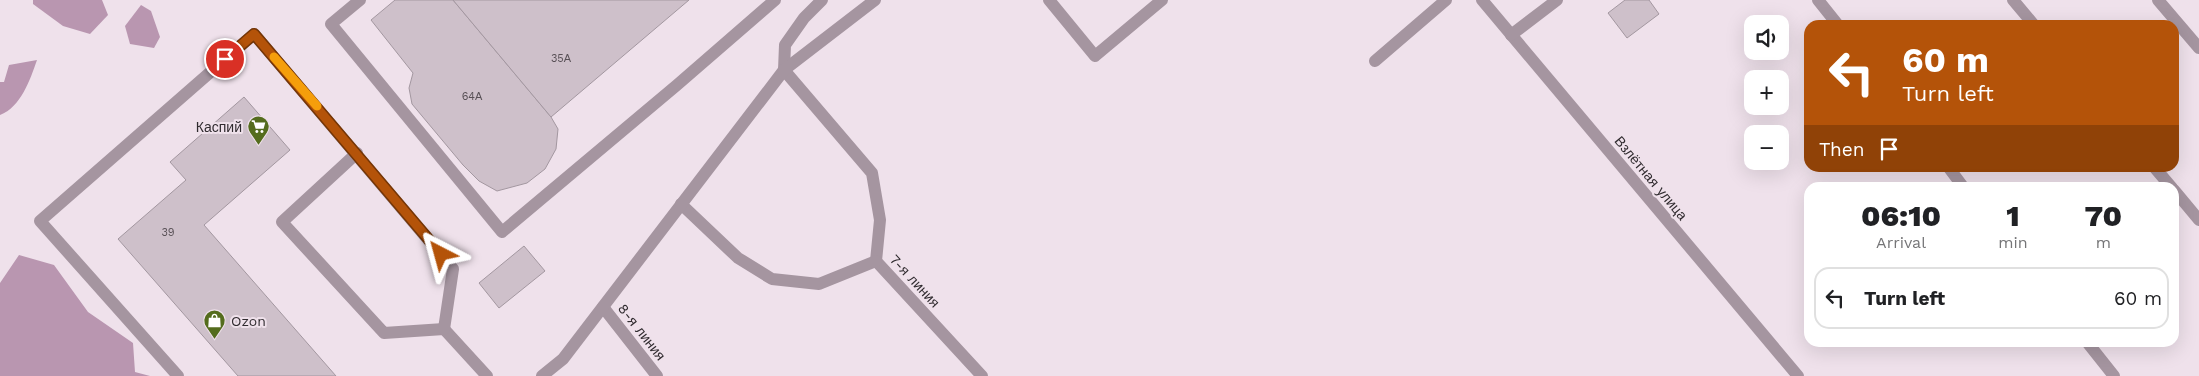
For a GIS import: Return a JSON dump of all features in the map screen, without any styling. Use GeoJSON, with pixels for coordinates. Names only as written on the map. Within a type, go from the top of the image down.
{"type":"FeatureCollection","features":[{"type":"Feature","properties":{"kind":"street"},"geometry":{"type":"LineString","coordinates":[[360,0],[331,24],[502,232],[775,0]]}},
{"type":"Feature","properties":{"kind":"street"},"geometry":{"type":"LineString","coordinates":[[784,70],[785,45],[804,18],[822,0]]}},
{"type":"Feature","properties":{"kind":"street"},"geometry":{"type":"LineString","coordinates":[[542,376],[563,359],[784,70],[875,0]]}},
{"type":"Feature","properties":{"kind":"street"},"geometry":{"type":"LineString","coordinates":[[1056,2],[1095,56],[1162,0]]}},
{"type":"Feature","properties":{"kind":"street"},"geometry":{"type":"LineString","coordinates":[[1375,61],[1446,0]]}},
{"type":"Feature","properties":{"kind":"street","name":"Взлётная улица"},"geometry":{"type":"LineString","coordinates":[[1482,0],[1798,376]]}},
{"type":"Feature","properties":{"kind":"street"},"geometry":{"type":"LineString","coordinates":[[1511,35],[1556,0]]}},
{"type":"Feature","properties":{"kind":"street"},"geometry":{"type":"LineString","coordinates":[[1818,0],[1834,20]]}},
{"type":"Feature","properties":{"kind":"street"},"geometry":{"type":"LineString","coordinates":[[2013,0],[2030,20]]}},
{"type":"Feature","properties":{"kind":"street"},"geometry":{"type":"LineString","coordinates":[[2158,0],[2175,20]]}},
{"type":"Feature","properties":{"kind":"street"},"geometry":{"type":"LineString","coordinates":[[2179,25],[2199,48]]}},
{"type":"Feature","properties":{"kind":"street"},"geometry":{"type":"LineString","coordinates":[[178,376],[40,221],[254,34],[453,269],[444,329]]}},
{"type":"Feature","properties":{"kind":"street","name":"7-я линия"},"geometry":{"type":"LineString","coordinates":[[784,70],[872,173],[880,220],[876,261],[982,376]]}},
{"type":"Feature","properties":{"kind":"street"},"geometry":{"type":"LineString","coordinates":[[357,154],[282,222],[384,333],[444,329]]}},
{"type":"Feature","properties":{"kind":"street"},"geometry":{"type":"LineString","coordinates":[[2158,172],[2167,182]]}},
{"type":"Feature","properties":{"kind":"street"},"geometry":{"type":"LineString","coordinates":[[2179,196],[2199,220]]}},
{"type":"Feature","properties":{"kind":"street"},"geometry":{"type":"LineString","coordinates":[[681,204],[738,258],[772,279],[819,284],[876,261]]}},
{"type":"Feature","properties":{"kind":"street","name":"8-я линия"},"geometry":{"type":"LineString","coordinates":[[603,307],[657,376]]}},
{"type":"Feature","properties":{"kind":"street"},"geometry":{"type":"LineString","coordinates":[[444,329],[486,376]]}},
{"type":"Feature","properties":{"kind":"street"},"geometry":{"type":"LineString","coordinates":[[2091,347],[2114,376]]}},
{"type":"Feature","properties":{"kind":"shaded area"},"geometry":{"type":"Polygon","coordinates":[[[33,0],[102,0],[108,15],[90,34],[63,26],[33,4],[33,0]]]}},
{"type":"Feature","properties":{"kind":"shaded area"},"geometry":{"type":"Polygon","coordinates":[[[141,5],[151,11],[160,37],[154,48],[130,44],[125,26],[141,5]]]}},
{"type":"Feature","properties":{"kind":"shaded area"},"geometry":{"type":"Polygon","coordinates":[[[37,60],[24,92],[14,106],[0,115],[0,82],[4,82],[9,65],[37,60]]]}},
{"type":"Feature","properties":{"kind":"shaded area"},"geometry":{"type":"Polygon","coordinates":[[[19,255],[54,265],[88,312],[133,343],[135,372],[150,376],[0,376],[0,283],[19,255]]]}},
{"type":"Feature","properties":{"kind":"building"},"geometry":{"type":"Polygon","coordinates":[[[395,0],[453,0],[551,117],[558,129],[556,149],[545,169],[527,183],[497,191],[479,181],[463,165],[412,104],[409,88],[413,73],[371,20],[395,0]]]}},
{"type":"Feature","properties":{"kind":"building"},"geometry":{"type":"Polygon","coordinates":[[[453,0],[689,0],[551,117],[453,0]]]}},
{"type":"Feature","properties":{"kind":"building"},"geometry":{"type":"Polygon","coordinates":[[[1625,0],[1649,0],[1659,14],[1627,38],[1608,13],[1625,0]]]}},
{"type":"Feature","properties":{"kind":"building"},"geometry":{"type":"Polygon","coordinates":[[[244,97],[290,150],[204,225],[336,376],[238,376],[118,239],[186,180],[170,162],[244,97]]]}},
{"type":"Feature","properties":{"kind":"building"},"geometry":{"type":"Polygon","coordinates":[[[524,246],[545,271],[499,308],[479,283],[524,246]]]}},
{"type":"Feature","properties":{"kind":"slow traffic"},"geometry":{"type":"LineString","coordinates":[[274,57],[317,106]]}},
{"type":"Feature","properties":{"kind":"place","name":"Каспий"},"geometry":{"type":"Point","coordinates":[258,146]}},
{"type":"Feature","properties":{"kind":"place","name":"Ozon"},"geometry":{"type":"Point","coordinates":[215,340]}},
{"type":"Feature","properties":{"kind":"route"},"geometry":{"type":"LineString","coordinates":[[225,59],[254,34],[441,254]]}}]}
